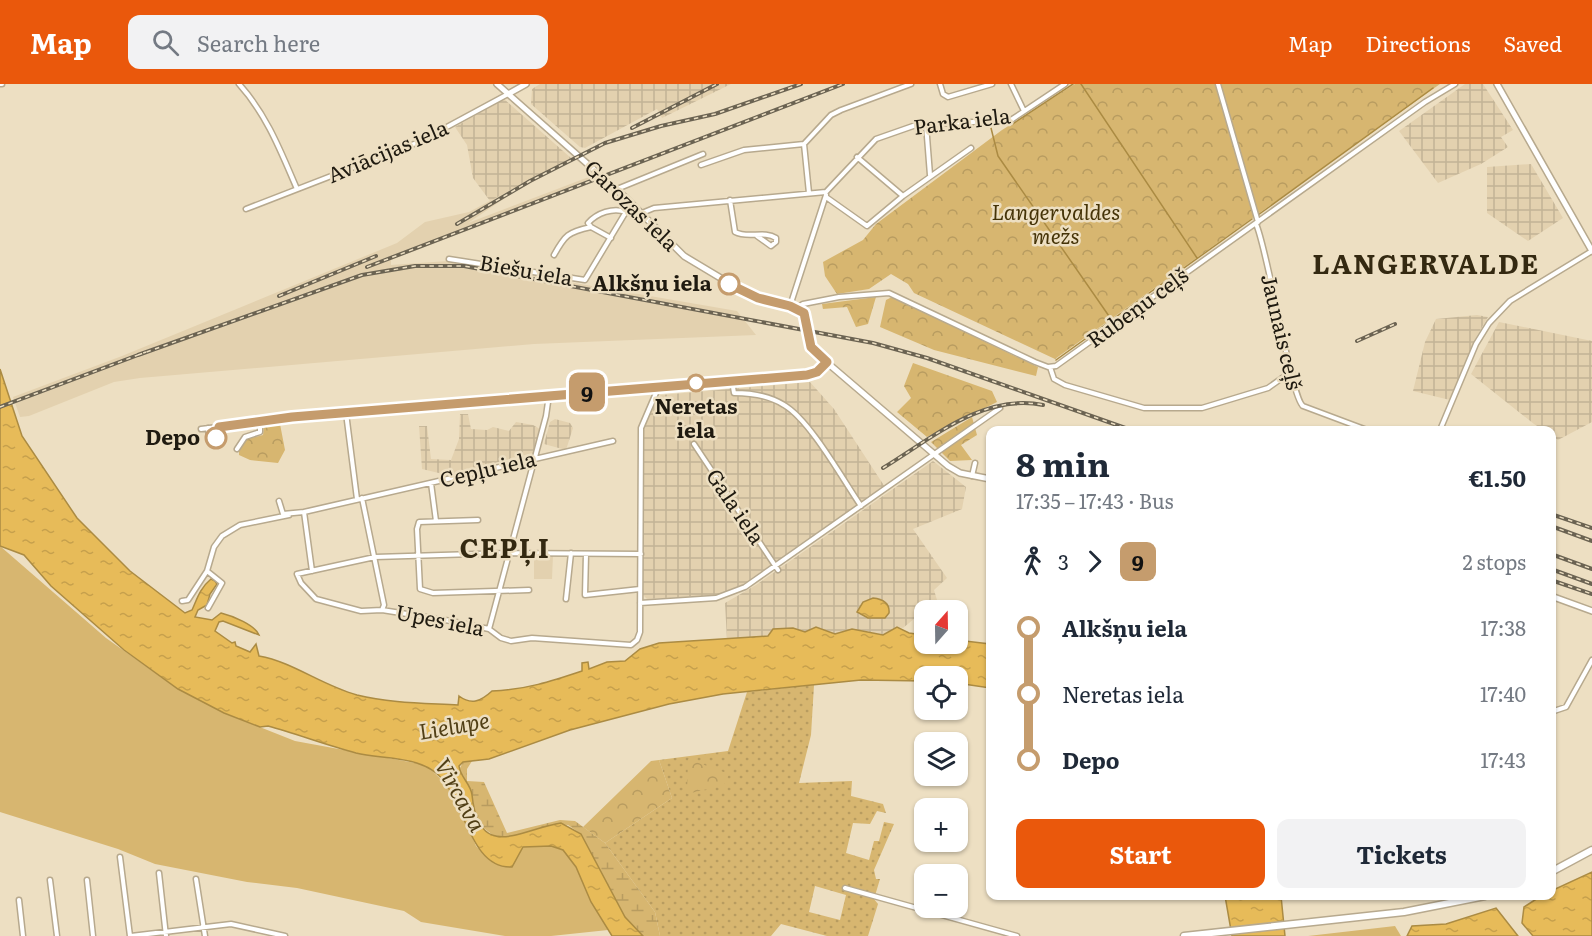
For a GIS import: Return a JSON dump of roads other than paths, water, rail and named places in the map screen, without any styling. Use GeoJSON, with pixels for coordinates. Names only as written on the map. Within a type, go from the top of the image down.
{"type":"FeatureCollection","features":[{"type":"Feature","properties":{"kind":"highway"},"geometry":{"type":"LineString","coordinates":[[1580,857],[1592,846]]}},
{"type":"Feature","properties":{"kind":"highway"},"geometry":{"type":"LineString","coordinates":[[1556,869],[1592,853]]}},
{"type":"Feature","properties":{"kind":"highway"},"geometry":{"type":"LineString","coordinates":[[1184,936],[1404,912],[1465,900]]}},
{"type":"Feature","properties":{"kind":"main road","name":"Garozas iela"},"geometry":{"type":"LineString","coordinates":[[497,84],[617,189],[675,249],[698,266],[749,295],[797,308]]}},
{"type":"Feature","properties":{"kind":"main road","name":"Aviācijas iela"},"geometry":{"type":"LineString","coordinates":[[508,94],[526,84]]}},
{"type":"Feature","properties":{"kind":"main road"},"geometry":{"type":"LineString","coordinates":[[1499,84],[1592,251]]}},
{"type":"Feature","properties":{"kind":"main road"},"geometry":{"type":"LineString","coordinates":[[797,308],[807,318],[812,348],[827,362],[953,470],[986,478]]}},
{"type":"Feature","properties":{"kind":"main road"},"geometry":{"type":"LineString","coordinates":[[1556,598],[1592,611]]}},
{"type":"Feature","properties":{"kind":"street"},"geometry":{"type":"LineString","coordinates":[[239,84],[262,112],[297,189]]}},
{"type":"Feature","properties":{"kind":"street"},"geometry":{"type":"LineString","coordinates":[[701,165],[744,150],[804,144],[831,115],[911,84]]}},
{"type":"Feature","properties":{"kind":"street"},"geometry":{"type":"LineString","coordinates":[[939,84],[943,94],[948,98],[992,84]]}},
{"type":"Feature","properties":{"kind":"street"},"geometry":{"type":"LineString","coordinates":[[1011,84],[1024,111]]}},
{"type":"Feature","properties":{"kind":"street","name":"Parka iela"},"geometry":{"type":"LineString","coordinates":[[826,195],[856,157],[876,139],[912,126],[926,124],[1011,120],[1065,84]]}},
{"type":"Feature","properties":{"kind":"street","name":"Jaunais ceļš"},"geometry":{"type":"LineString","coordinates":[[1218,84],[1257,223],[1300,404],[1357,426]]}},
{"type":"Feature","properties":{"kind":"street","name":"Rubeņu ceļš"},"geometry":{"type":"LineString","coordinates":[[1050,367],[1061,363],[1450,84]]}},
{"type":"Feature","properties":{"kind":"street","name":"Rubeņu ceļš"},"geometry":{"type":"LineString","coordinates":[[1446,88],[1455,84]]}},
{"type":"Feature","properties":{"kind":"street","name":"Aviācijas iela"},"geometry":{"type":"LineString","coordinates":[[246,209],[418,142],[508,94]]}},
{"type":"Feature","properties":{"kind":"street"},"geometry":{"type":"LineString","coordinates":[[926,124],[930,176]]}},
{"type":"Feature","properties":{"kind":"street"},"geometry":{"type":"LineString","coordinates":[[804,144],[809,193]]}},
{"type":"Feature","properties":{"kind":"street"},"geometry":{"type":"LineString","coordinates":[[642,213],[654,208],[809,193],[826,195],[869,225],[903,196],[971,147]]}},
{"type":"Feature","properties":{"kind":"street"},"geometry":{"type":"LineString","coordinates":[[617,189],[703,154]]}},
{"type":"Feature","properties":{"kind":"street"},"geometry":{"type":"LineString","coordinates":[[856,157],[903,196]]}},
{"type":"Feature","properties":{"kind":"street"},"geometry":{"type":"LineString","coordinates":[[790,306],[826,195]]}},
{"type":"Feature","properties":{"kind":"street"},"geometry":{"type":"LineString","coordinates":[[730,200],[735,232],[757,236],[769,234],[776,237],[776,242],[771,246],[757,236]]}},
{"type":"Feature","properties":{"kind":"street","name":"Biešu iela"},"geometry":{"type":"LineString","coordinates":[[448,259],[582,281],[587,278],[626,212],[634,205]]}},
{"type":"Feature","properties":{"kind":"street"},"geometry":{"type":"LineString","coordinates":[[611,238],[588,223],[604,212],[626,212]]}},
{"type":"Feature","properties":{"kind":"street"},"geometry":{"type":"LineString","coordinates":[[554,255],[564,237],[591,227]]}},
{"type":"Feature","properties":{"kind":"street"},"geometry":{"type":"LineString","coordinates":[[1442,426],[1476,344],[1489,323],[1510,301],[1592,251]]}},
{"type":"Feature","properties":{"kind":"street"},"geometry":{"type":"LineString","coordinates":[[797,308],[803,304],[839,297],[889,293],[1050,367],[1054,379],[1065,385],[1144,408],[1166,409],[1182,406],[1202,408],[1268,388],[1292,371]]}},
{"type":"Feature","properties":{"kind":"street"},"geometry":{"type":"LineString","coordinates":[[201,429],[346,413],[813,374],[827,362]]}},
{"type":"Feature","properties":{"kind":"street"},"geometry":{"type":"LineString","coordinates":[[732,381],[734,393],[760,396],[791,409],[815,439],[861,506]]}},
{"type":"Feature","properties":{"kind":"street"},"geometry":{"type":"LineString","coordinates":[[659,386],[641,428],[640,603],[724,597],[777,568],[1000,408]]}},
{"type":"Feature","properties":{"kind":"street"},"geometry":{"type":"LineString","coordinates":[[489,629],[546,416],[549,395]]}},
{"type":"Feature","properties":{"kind":"street"},"geometry":{"type":"LineString","coordinates":[[346,413],[357,499]]}},
{"type":"Feature","properties":{"kind":"street"},"geometry":{"type":"LineString","coordinates":[[237,449],[245,437],[260,432],[260,422]]}},
{"type":"Feature","properties":{"kind":"street"},"geometry":{"type":"LineString","coordinates":[[208,428],[209,437],[216,438],[220,435],[219,427]]}},
{"type":"Feature","properties":{"kind":"street","name":"Cepļu iela"},"geometry":{"type":"LineString","coordinates":[[182,602],[188,600],[207,571],[213,547],[222,536],[240,525],[613,441]]}},
{"type":"Feature","properties":{"kind":"street","name":"Gala iela"},"geometry":{"type":"LineString","coordinates":[[694,444],[777,568]]}},
{"type":"Feature","properties":{"kind":"street"},"geometry":{"type":"LineString","coordinates":[[972,476],[975,463]]}},
{"type":"Feature","properties":{"kind":"street"},"geometry":{"type":"LineString","coordinates":[[431,483],[436,521]]}},
{"type":"Feature","properties":{"kind":"street"},"geometry":{"type":"LineString","coordinates":[[362,498],[384,605],[382,610]]}},
{"type":"Feature","properties":{"kind":"street"},"geometry":{"type":"LineString","coordinates":[[279,501],[282,512],[289,515]]}},
{"type":"Feature","properties":{"kind":"street"},"geometry":{"type":"LineString","coordinates":[[304,512],[312,571],[375,557],[508,553],[640,554]]}},
{"type":"Feature","properties":{"kind":"street"},"geometry":{"type":"LineString","coordinates":[[478,520],[420,522],[417,525],[419,586],[423,591],[433,593],[529,590]]}},
{"type":"Feature","properties":{"kind":"street"},"geometry":{"type":"LineString","coordinates":[[566,599],[571,553]]}},
{"type":"Feature","properties":{"kind":"street"},"geometry":{"type":"LineString","coordinates":[[586,554],[585,595],[640,589]]}},
{"type":"Feature","properties":{"kind":"street"},"geometry":{"type":"LineString","coordinates":[[207,571],[222,583],[208,608]]}},
{"type":"Feature","properties":{"kind":"street","name":"Upes iela"},"geometry":{"type":"LineString","coordinates":[[312,571],[297,574],[301,583],[316,599],[361,611],[382,610],[489,629],[501,638],[511,641],[532,638],[630,646],[639,637],[640,603]]}},
{"type":"Feature","properties":{"kind":"street"},"geometry":{"type":"LineString","coordinates":[[1556,710],[1566,707],[1592,660]]}},
{"type":"Feature","properties":{"kind":"street"},"geometry":{"type":"LineString","coordinates":[[120,857],[130,936],[166,934],[231,924],[285,936]]}},
{"type":"Feature","properties":{"kind":"street"},"geometry":{"type":"LineString","coordinates":[[159,873],[166,934]]}},
{"type":"Feature","properties":{"kind":"street"},"geometry":{"type":"LineString","coordinates":[[196,879],[205,936]]}},
{"type":"Feature","properties":{"kind":"street"},"geometry":{"type":"LineString","coordinates":[[50,880],[57,936]]}},
{"type":"Feature","properties":{"kind":"street"},"geometry":{"type":"LineString","coordinates":[[87,880],[93,936]]}},
{"type":"Feature","properties":{"kind":"street"},"geometry":{"type":"LineString","coordinates":[[845,888],[1017,936]]}},
{"type":"Feature","properties":{"kind":"street"},"geometry":{"type":"LineString","coordinates":[[19,900],[23,936]]}},
{"type":"Feature","properties":{"kind":"water"},"geometry":{"type":"Polygon","coordinates":[[[0,369],[22,436],[77,518],[130,571],[185,613],[192,610],[207,582],[211,579],[215,581],[217,584],[210,594],[207,605],[198,610],[195,617],[212,620],[221,613],[243,621],[259,635],[223,621],[219,622],[215,631],[232,643],[235,642],[236,646],[250,652],[256,644],[259,656],[284,663],[344,691],[369,698],[458,705],[459,696],[468,701],[476,701],[492,691],[527,687],[582,671],[582,663],[588,662],[589,669],[607,662],[625,661],[640,649],[659,643],[768,636],[773,629],[793,628],[805,632],[816,627],[835,634],[852,629],[883,635],[897,627],[914,634],[914,654],[968,654],[968,641],[986,644],[986,687],[968,685],[968,666],[914,666],[914,681],[861,680],[723,694],[669,704],[570,730],[489,759],[463,762],[459,766],[460,770],[471,791],[476,816],[483,829],[493,835],[504,837],[561,823],[581,834],[625,917],[643,936],[612,936],[591,902],[576,867],[563,850],[551,846],[523,847],[512,867],[497,864],[476,844],[454,798],[436,773],[408,761],[356,753],[268,726],[260,727],[224,713],[178,689],[124,650],[51,586],[24,555],[0,546],[0,369]]]}},
{"type":"Feature","properties":{"kind":"water"},"geometry":{"type":"Polygon","coordinates":[[[873,598],[887,604],[889,613],[885,618],[868,618],[857,612],[863,602],[873,598]]]}},
{"type":"Feature","properties":{"kind":"water"},"geometry":{"type":"Polygon","coordinates":[[[1592,872],[1592,936],[1533,936],[1522,923],[1524,907],[1535,900],[1556,900],[1556,889],[1592,872]]]}},
{"type":"Feature","properties":{"kind":"water"},"geometry":{"type":"Polygon","coordinates":[[[1226,900],[1281,900],[1285,936],[1232,936],[1226,900]]]}},
{"type":"Feature","properties":{"kind":"water"},"geometry":{"type":"Polygon","coordinates":[[[1496,908],[1518,936],[1407,936],[1412,926],[1446,924],[1496,908]]]}},
{"type":"Feature","properties":{"kind":"waterway"},"geometry":{"type":"LineString","coordinates":[[1011,125],[1073,84]]}},
{"type":"Feature","properties":{"kind":"waterway"},"geometry":{"type":"LineString","coordinates":[[1081,84],[1197,258]]}},
{"type":"Feature","properties":{"kind":"waterway"},"geometry":{"type":"LineString","coordinates":[[1258,215],[1433,88]]}},
{"type":"Feature","properties":{"kind":"waterway"},"geometry":{"type":"LineString","coordinates":[[991,128],[998,156],[1111,319]]}},
{"type":"Feature","properties":{"kind":"waterway"},"geometry":{"type":"LineString","coordinates":[[1056,360],[1252,219]]}},
{"type":"Feature","properties":{"kind":"railway"},"geometry":{"type":"LineString","coordinates":[[632,128],[717,84]]}},
{"type":"Feature","properties":{"kind":"railway"},"geometry":{"type":"LineString","coordinates":[[457,224],[530,181],[605,143],[661,126],[715,114],[801,84]]}},
{"type":"Feature","properties":{"kind":"railway"},"geometry":{"type":"LineString","coordinates":[[367,267],[843,84]]}},
{"type":"Feature","properties":{"kind":"railway"},"geometry":{"type":"LineString","coordinates":[[279,296],[376,256]]}},
{"type":"Feature","properties":{"kind":"railway"},"geometry":{"type":"LineString","coordinates":[[138,355],[362,275],[415,266],[464,266],[873,343],[927,358],[1120,426]]}},
{"type":"Feature","properties":{"kind":"railway"},"geometry":{"type":"LineString","coordinates":[[1357,341],[1395,324]]}},
{"type":"Feature","properties":{"kind":"railway"},"geometry":{"type":"LineString","coordinates":[[0,407],[146,352]]}},
{"type":"Feature","properties":{"kind":"railway"},"geometry":{"type":"LineString","coordinates":[[883,468],[939,432],[979,412],[1021,403],[1043,405]]}},
{"type":"Feature","properties":{"kind":"railway"},"geometry":{"type":"LineString","coordinates":[[1556,516],[1592,528]]}},
{"type":"Feature","properties":{"kind":"railway"},"geometry":{"type":"LineString","coordinates":[[1556,528],[1592,541]]}},
{"type":"Feature","properties":{"kind":"railway"},"geometry":{"type":"LineString","coordinates":[[1556,556],[1592,569]]}},
{"type":"Feature","properties":{"kind":"railway"},"geometry":{"type":"LineString","coordinates":[[1556,571],[1592,584]]}},
{"type":"Feature","properties":{"kind":"railway"},"geometry":{"type":"LineString","coordinates":[[1556,582],[1592,594]]}},
{"type":"Feature","properties":{"kind":"place","name":"Alkšņu iela"},"geometry":{"type":"Point","coordinates":[729,284]}},
{"type":"Feature","properties":{"kind":"place","name":"Neretas iela"},"geometry":{"type":"Point","coordinates":[696,383]}},
{"type":"Feature","properties":{"kind":"place","name":"Depo"},"geometry":{"type":"Point","coordinates":[216,438]}},
{"type":"Feature","properties":{"kind":"district","name":"LANGERVALDE"},"geometry":{"type":"Point","coordinates":[1426,265]}},
{"type":"Feature","properties":{"kind":"district","name":"CEPĻI"},"geometry":{"type":"Point","coordinates":[505,549]}},
{"type":"Feature","properties":{"kind":"park label","name":"Langervaldes mežs"},"geometry":{"type":"Point","coordinates":[1056,225]}},
{"type":"Feature","properties":{"kind":"water label","name":"Lielupe"},"geometry":{"type":"Point","coordinates":[454,726]}},
{"type":"Feature","properties":{"kind":"water label","name":"Vircava"},"geometry":{"type":"Point","coordinates":[460,795]}}]}
